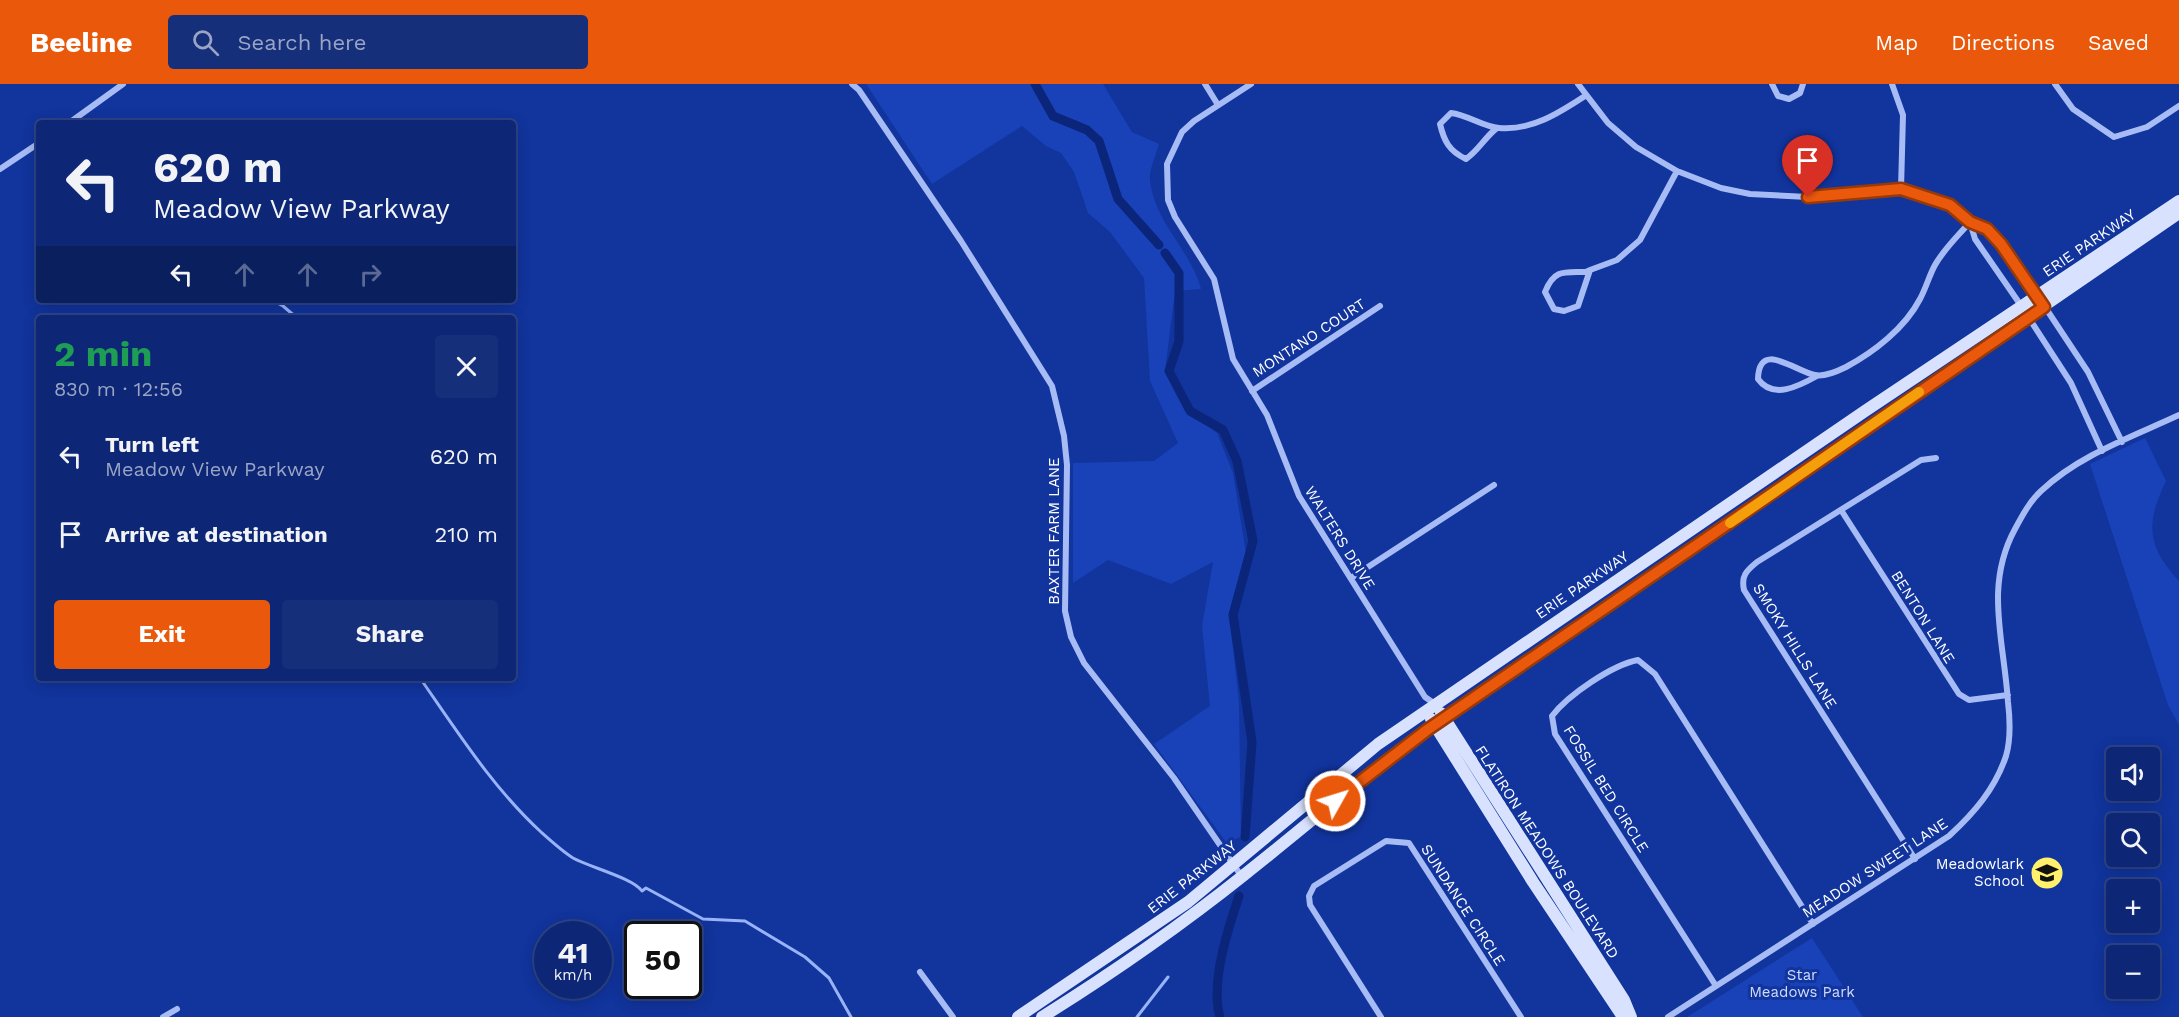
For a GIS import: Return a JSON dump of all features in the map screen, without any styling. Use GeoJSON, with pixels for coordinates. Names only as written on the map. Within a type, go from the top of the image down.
{"type":"FeatureCollection","features":[{"type":"Feature","properties":{"kind":"main road","name":"ERIE PARKWAY"},"geometry":{"type":"LineString","coordinates":[[1042,1017],[1153,942],[1242,877],[1389,757],[2025,312],[2179,201]]}},
{"type":"Feature","properties":{"kind":"main road","name":"ERIE PARKWAY"},"geometry":{"type":"LineString","coordinates":[[2040,301],[2179,213]]}},
{"type":"Feature","properties":{"kind":"main road","name":"ERIE PARKWAY"},"geometry":{"type":"LineString","coordinates":[[1018,1017],[1146,932],[1233,865],[1429,703],[2025,312]]}},
{"type":"Feature","properties":{"kind":"main road","name":"FLATIRON MEADOWS BOULEVARD"},"geometry":{"type":"LineString","coordinates":[[1429,703],[1527,872],[1623,1017]]}},
{"type":"Feature","properties":{"kind":"main road","name":"FLATIRON MEADOWS BOULEVARD"},"geometry":{"type":"LineString","coordinates":[[1439,722],[1624,1000],[1631,1017]]}},
{"type":"Feature","properties":{"kind":"street"},"geometry":{"type":"LineString","coordinates":[[73,120],[123,84]]}},
{"type":"Feature","properties":{"kind":"street","name":"BAXTER FARM LANE"},"geometry":{"type":"LineString","coordinates":[[852,84],[859,90],[961,242],[1052,386],[1064,436],[1067,465],[1065,611],[1071,637],[1084,663],[1174,778],[1242,877]]}},
{"type":"Feature","properties":{"kind":"street"},"geometry":{"type":"LineString","coordinates":[[1205,84],[1218,105]]}},
{"type":"Feature","properties":{"kind":"street","name":"WALTERS DRIVE"},"geometry":{"type":"LineString","coordinates":[[1251,84],[1182,132],[1167,164],[1168,200],[1175,217],[1214,279],[1233,359],[1267,415],[1299,496],[1429,703]]}},
{"type":"Feature","properties":{"kind":"street"},"geometry":{"type":"LineString","coordinates":[[1578,84],[1608,123],[1636,147],[1677,171],[1721,188],[1750,194],[1808,197],[1901,189],[1950,205],[1970,222],[1987,229],[2001,244],[2088,372],[2122,442]]}},
{"type":"Feature","properties":{"kind":"street"},"geometry":{"type":"LineString","coordinates":[[1772,84],[1778,96],[1789,99],[1800,93],[1803,84]]}},
{"type":"Feature","properties":{"kind":"street"},"geometry":{"type":"LineString","coordinates":[[1892,84],[1903,115],[1901,189]]}},
{"type":"Feature","properties":{"kind":"street"},"geometry":{"type":"LineString","coordinates":[[2055,84],[2073,109],[2114,136],[2147,127],[2179,106]]}},
{"type":"Feature","properties":{"kind":"street"},"geometry":{"type":"LineString","coordinates":[[1497,128],[1465,114],[1451,113],[1440,124],[1444,139],[1453,153],[1466,159],[1477,151],[1488,135],[1497,128],[1548,119],[1585,96]]}},
{"type":"Feature","properties":{"kind":"street"},"geometry":{"type":"LineString","coordinates":[[0,170],[36,145]]}},
{"type":"Feature","properties":{"kind":"street"},"geometry":{"type":"LineString","coordinates":[[1590,270],[1578,306],[1564,311],[1554,309],[1545,292],[1550,279],[1560,272],[1590,270],[1617,260],[1640,240],[1677,171]]}},
{"type":"Feature","properties":{"kind":"street"},"geometry":{"type":"LineString","coordinates":[[1970,222],[1975,239],[2071,383],[2102,451]]}},
{"type":"Feature","properties":{"kind":"street"},"geometry":{"type":"LineString","coordinates":[[1817,376],[1775,359],[1761,365],[1758,379],[1766,389],[1777,391],[1838,371],[1858,360],[1904,322],[1920,301],[1936,265],[1970,222]]}},
{"type":"Feature","properties":{"kind":"street","name":"MONTANO COURT"},"geometry":{"type":"LineString","coordinates":[[1252,391],[1380,306]]}},
{"type":"Feature","properties":{"kind":"street","name":"MEADOW SWEET LANE"},"geometry":{"type":"LineString","coordinates":[[1668,1017],[1949,836],[1974,813],[1991,789],[2006,754],[2008,695],[1997,608],[1997,580],[2006,546],[2039,492],[2076,464],[2179,415]]}},
{"type":"Feature","properties":{"kind":"street","name":"SMOKY HILLS LANE"},"geometry":{"type":"LineString","coordinates":[[1915,858],[1744,590],[1742,581],[1746,572],[1757,562],[1921,460],[1936,458]]}},
{"type":"Feature","properties":{"kind":"street"},"geometry":{"type":"LineString","coordinates":[[1351,578],[1494,485]]}},
{"type":"Feature","properties":{"kind":"street","name":"BENTON LANE"},"geometry":{"type":"LineString","coordinates":[[1841,510],[1959,694],[1969,700],[2008,695]]}},
{"type":"Feature","properties":{"kind":"street","name":"FOSSIL BED CIRCLE"},"geometry":{"type":"LineString","coordinates":[[1716,986],[1555,734],[1552,716],[1562,703],[1609,673],[1638,660],[1655,674],[1813,924]]}},
{"type":"Feature","properties":{"kind":"street","name":"SUNDANCE CIRCLE"},"geometry":{"type":"LineString","coordinates":[[1381,1017],[1310,905],[1310,896],[1314,886],[1386,841],[1408,843],[1521,1017]]}},
{"type":"Feature","properties":{"kind":"street"},"geometry":{"type":"LineString","coordinates":[[920,972],[953,1017]]}},
{"type":"Feature","properties":{"kind":"street"},"geometry":{"type":"LineString","coordinates":[[163,1017],[177,1008]]}},
{"type":"Feature","properties":{"kind":"green space"},"geometry":{"type":"Polygon","coordinates":[[[866,84],[1103,84],[1132,132],[1159,144],[1150,176],[1153,195],[1165,223],[1189,261],[1201,289],[1175,291],[1165,371],[1187,409],[1217,433],[1233,473],[1246,553],[1229,613],[1239,702],[1241,837],[1226,842],[1154,744],[1210,706],[1202,626],[1213,562],[1171,584],[1108,560],[1073,583],[1073,463],[1154,461],[1178,443],[1150,381],[1144,278],[1110,232],[1088,213],[1074,172],[1061,153],[1046,146],[1022,126],[932,184],[866,84]]]}},
{"type":"Feature","properties":{"kind":"green space"},"geometry":{"type":"Polygon","coordinates":[[[2145,438],[2166,481],[2155,509],[2153,533],[2155,545],[2168,568],[2179,581],[2179,725],[2168,705],[2090,464],[2145,438]]]}},
{"type":"Feature","properties":{"kind":"green space","name":"Star Meadows Park"},"geometry":{"type":"Polygon","coordinates":[[[1812,938],[1863,1017],[1687,1017],[1812,938]]]}},
{"type":"Feature","properties":{"kind":"waterway"},"geometry":{"type":"LineString","coordinates":[[1035,84],[1053,116],[1087,130],[1099,141],[1118,199],[1159,245]]}},
{"type":"Feature","properties":{"kind":"waterway"},"geometry":{"type":"LineString","coordinates":[[1165,253],[1179,273],[1179,341],[1169,371],[1190,411],[1223,430],[1237,461],[1253,541],[1233,615],[1252,742],[1245,837]]}},
{"type":"Feature","properties":{"kind":"waterway"},"geometry":{"type":"LineString","coordinates":[[278,303],[294,315]]}},
{"type":"Feature","properties":{"kind":"waterway"},"geometry":{"type":"LineString","coordinates":[[422,681],[491,778],[524,815],[561,849],[573,858],[630,882],[642,891],[646,888],[703,919],[745,921],[805,957],[829,978],[851,1017]]}},
{"type":"Feature","properties":{"kind":"waterway"},"geometry":{"type":"LineString","coordinates":[[1220,1017],[1217,1003],[1219,972],[1239,896]]}},
{"type":"Feature","properties":{"kind":"waterway"},"geometry":{"type":"LineString","coordinates":[[1137,1017],[1168,977]]}},
{"type":"Feature","properties":{"kind":"slow traffic"},"geometry":{"type":"LineString","coordinates":[[1730,523],[1919,392]]}},
{"type":"Feature","properties":{"kind":"place","name":"Meadowlark School"},"geometry":{"type":"Point","coordinates":[2047,873]}},
{"type":"Feature","properties":{"kind":"route"},"geometry":{"type":"LineString","coordinates":[[1335,801],[1389,757],[1427,730],[2044,307],[2001,244],[1987,229],[1970,222],[1950,205],[1901,189],[1808,197]]}}]}
